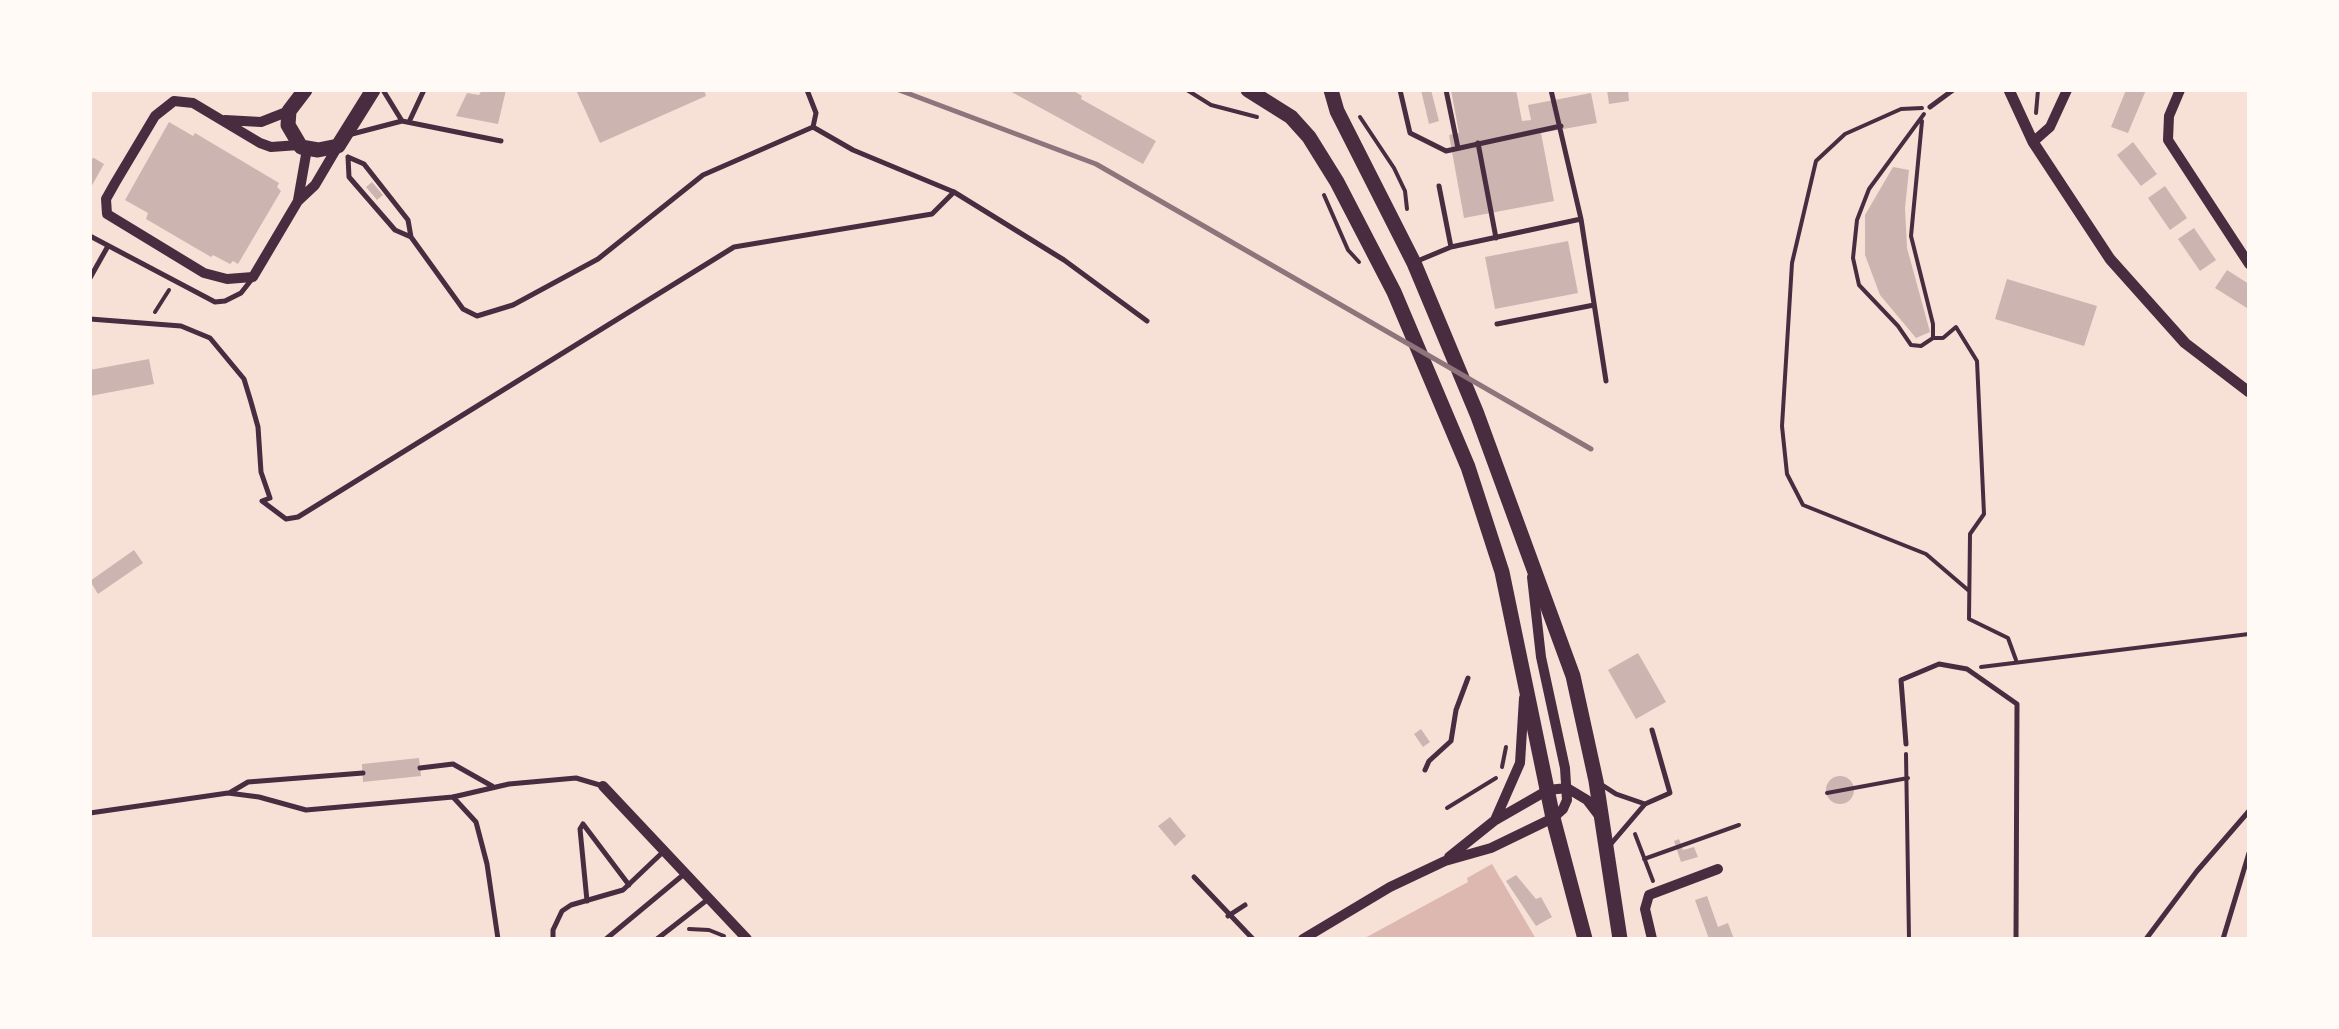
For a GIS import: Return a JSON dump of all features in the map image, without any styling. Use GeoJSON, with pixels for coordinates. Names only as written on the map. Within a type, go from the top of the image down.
{"type":"FeatureCollection","features":[{"type":"Feature","properties":{"kind":"highway"},"geometry":{"type":"LineString","coordinates":[[305,90],[289,111],[289,130],[303,147],[344,146],[373,90]]}},
{"type":"Feature","properties":{"kind":"highway"},"geometry":{"type":"LineString","coordinates":[[1248,90],[1292,117],[1309,137],[1368,239],[1436,389],[1488,527],[1526,682],[1553,818],[1585,939]]}},
{"type":"Feature","properties":{"kind":"highway"},"geometry":{"type":"LineString","coordinates":[[1331,90],[1336,110],[1414,263],[1477,414],[1573,676],[1596,780],[1620,939]]}},
{"type":"Feature","properties":{"kind":"street"},"geometry":{"type":"LineString","coordinates":[[2008,90],[2033,142],[2110,259],[2185,343],[2249,392]]}},
{"type":"Feature","properties":{"kind":"street"},"geometry":{"type":"LineString","coordinates":[[2033,142],[2050,128],[2067,90]]}},
{"type":"Feature","properties":{"kind":"street"},"geometry":{"type":"LineString","coordinates":[[2180,90],[2169,116],[2168,140],[2249,264]]}},
{"type":"Feature","properties":{"kind":"street"},"geometry":{"type":"LineString","coordinates":[[298,201],[303,147],[270,147],[241,134],[193,103],[172,96],[155,116],[106,199],[108,214],[204,273],[227,279],[252,277],[298,201],[315,186],[344,146]]}},
{"type":"Feature","properties":{"kind":"street"},"geometry":{"type":"LineString","coordinates":[[224,120],[261,122],[289,111]]}},
{"type":"Feature","properties":{"kind":"street"},"geometry":{"type":"LineString","coordinates":[[1303,939],[1390,887],[1445,861],[1492,848],[1563,810],[1568,800],[1567,788],[1540,656],[1529,554]]}},
{"type":"Feature","properties":{"kind":"street"},"geometry":{"type":"LineString","coordinates":[[1494,821],[1520,763],[1526,682]]}},
{"type":"Feature","properties":{"kind":"street"},"geometry":{"type":"LineString","coordinates":[[603,786],[747,939]]}},
{"type":"Feature","properties":{"kind":"street"},"geometry":{"type":"LineString","coordinates":[[1445,861],[1494,821],[1548,790],[1567,788],[1587,800],[1601,819]]}},
{"type":"Feature","properties":{"kind":"street"},"geometry":{"type":"LineString","coordinates":[[1652,939],[1646,901],[1656,890],[1718,869]]}},
{"type":"Feature","properties":{"kind":"lane"},"geometry":{"type":"LineString","coordinates":[[383,90],[406,121]]}},
{"type":"Feature","properties":{"kind":"lane"},"geometry":{"type":"LineString","coordinates":[[406,121],[424,90]]}},
{"type":"Feature","properties":{"kind":"lane"},"geometry":{"type":"LineString","coordinates":[[806,90],[816,113],[813,127]]}},
{"type":"Feature","properties":{"kind":"lane"},"geometry":{"type":"LineString","coordinates":[[1400,90],[1410,133],[1446,150],[1561,126]]}},
{"type":"Feature","properties":{"kind":"lane"},"geometry":{"type":"LineString","coordinates":[[1446,90],[1458,148]]}},
{"type":"Feature","properties":{"kind":"lane"},"geometry":{"type":"LineString","coordinates":[[1551,90],[1581,220],[1606,382]]}},
{"type":"Feature","properties":{"kind":"lane"},"geometry":{"type":"LineString","coordinates":[[1930,107],[1953,90]]}},
{"type":"Feature","properties":{"kind":"lane"},"geometry":{"type":"LineString","coordinates":[[344,146],[406,121],[501,141]]}},
{"type":"Feature","properties":{"kind":"lane"},"geometry":{"type":"LineString","coordinates":[[344,146],[364,164],[408,220],[410,236],[463,310],[477,316],[514,305],[598,259],[703,175],[813,127]]}},
{"type":"Feature","properties":{"kind":"lane"},"geometry":{"type":"LineString","coordinates":[[813,127],[853,150],[954,192],[1064,260],[1147,321]]}},
{"type":"Feature","properties":{"kind":"lane"},"geometry":{"type":"LineString","coordinates":[[1478,143],[1496,238]]}},
{"type":"Feature","properties":{"kind":"lane"},"geometry":{"type":"LineString","coordinates":[[344,146],[349,177],[394,230],[410,236]]}},
{"type":"Feature","properties":{"kind":"lane"},"geometry":{"type":"LineString","coordinates":[[1438,186],[1451,247]]}},
{"type":"Feature","properties":{"kind":"lane"},"geometry":{"type":"LineString","coordinates":[[90,319],[173,325],[210,338],[244,380],[258,427],[261,472],[270,498],[262,501],[286,519],[298,517],[734,247],[932,214],[954,192]]}},
{"type":"Feature","properties":{"kind":"lane"},"geometry":{"type":"LineString","coordinates":[[1414,263],[1451,247],[1581,220]]}},
{"type":"Feature","properties":{"kind":"lane"},"geometry":{"type":"LineString","coordinates":[[90,236],[202,298],[225,302],[241,293],[252,277]]}},
{"type":"Feature","properties":{"kind":"lane"},"geometry":{"type":"LineString","coordinates":[[90,278],[108,246]]}},
{"type":"Feature","properties":{"kind":"lane"},"geometry":{"type":"LineString","coordinates":[[1496,324],[1594,305]]}},
{"type":"Feature","properties":{"kind":"lane"},"geometry":{"type":"LineString","coordinates":[[1906,744],[1901,680],[1939,664],[1967,669],[2016,704],[2016,939]]}},
{"type":"Feature","properties":{"kind":"lane"},"geometry":{"type":"LineString","coordinates":[[1426,770],[1428,762],[1452,741],[1456,710],[1468,678]]}},
{"type":"Feature","properties":{"kind":"lane"},"geometry":{"type":"LineString","coordinates":[[1605,851],[1644,804],[1670,793],[1652,730]]}},
{"type":"Feature","properties":{"kind":"lane"},"geometry":{"type":"LineString","coordinates":[[420,768],[453,764],[494,787]]}},
{"type":"Feature","properties":{"kind":"lane"},"geometry":{"type":"LineString","coordinates":[[228,794],[248,782],[362,772]]}},
{"type":"Feature","properties":{"kind":"lane"},"geometry":{"type":"LineString","coordinates":[[90,813],[228,794],[306,810],[452,798],[494,787],[576,778],[603,786]]}},
{"type":"Feature","properties":{"kind":"lane"},"geometry":{"type":"LineString","coordinates":[[1596,780],[1616,794],[1644,804]]}},
{"type":"Feature","properties":{"kind":"lane"},"geometry":{"type":"LineString","coordinates":[[452,798],[476,822],[487,864],[498,939]]}},
{"type":"Feature","properties":{"kind":"lane"},"geometry":{"type":"LineString","coordinates":[[2146,939],[2249,811]]}},
{"type":"Feature","properties":{"kind":"lane"},"geometry":{"type":"LineString","coordinates":[[587,901],[580,826],[583,824],[629,885]]}},
{"type":"Feature","properties":{"kind":"lane"},"geometry":{"type":"LineString","coordinates":[[553,939],[562,911],[572,904],[624,890],[664,851]]}},
{"type":"Feature","properties":{"kind":"lane"},"geometry":{"type":"LineString","coordinates":[[2223,939],[2249,854]]}},
{"type":"Feature","properties":{"kind":"lane"},"geometry":{"type":"LineString","coordinates":[[606,939],[685,873]]}},
{"type":"Feature","properties":{"kind":"lane"},"geometry":{"type":"LineString","coordinates":[[1194,877],[1252,939]]}},
{"type":"Feature","properties":{"kind":"lane"},"geometry":{"type":"LineString","coordinates":[[657,939],[709,898]]}},
{"type":"Feature","properties":{"kind":"lane"},"geometry":{"type":"LineString","coordinates":[[1228,916],[1245,905]]}},
{"type":"Feature","properties":{"kind":"path"},"geometry":{"type":"LineString","coordinates":[[1188,90],[1211,105],[1269,120]]}},
{"type":"Feature","properties":{"kind":"path"},"geometry":{"type":"LineString","coordinates":[[1930,107],[1901,110],[1844,134],[1816,161],[1792,263],[1782,426],[1787,474],[1803,505],[1926,554],[1968,590]]}},
{"type":"Feature","properties":{"kind":"path"},"geometry":{"type":"LineString","coordinates":[[1356,110],[1394,168],[1405,190],[1407,212]]}},
{"type":"Feature","properties":{"kind":"path"},"geometry":{"type":"LineString","coordinates":[[1934,338],[1911,236],[1922,118],[1869,188],[1857,220],[1853,258],[1860,285],[1910,345],[1921,346],[1934,338],[1943,338],[1956,327],[1978,361],[1984,514],[1970,534],[1968,619],[2008,638],[2016,660]]}},
{"type":"Feature","properties":{"kind":"path"},"geometry":{"type":"LineString","coordinates":[[1320,184],[1348,250],[1366,270]]}},
{"type":"Feature","properties":{"kind":"path"},"geometry":{"type":"LineString","coordinates":[[143,312],[154,314],[174,282]]}},
{"type":"Feature","properties":{"kind":"path"},"geometry":{"type":"LineString","coordinates":[[1967,669],[2249,634]]}},
{"type":"Feature","properties":{"kind":"path"},"geometry":{"type":"LineString","coordinates":[[1906,744],[1909,939]]}},
{"type":"Feature","properties":{"kind":"path"},"geometry":{"type":"LineString","coordinates":[[1448,808],[1500,776]]}},
{"type":"Feature","properties":{"kind":"path"},"geometry":{"type":"LineString","coordinates":[[1827,794],[1908,778]]}},
{"type":"Feature","properties":{"kind":"path"},"geometry":{"type":"LineString","coordinates":[[1633,817],[1656,890]]}},
{"type":"Feature","properties":{"kind":"path"},"geometry":{"type":"LineString","coordinates":[[1644,859],[1739,826]]}},
{"type":"Feature","properties":{"kind":"path"},"geometry":{"type":"LineString","coordinates":[[679,932],[703,929],[728,939]]}},
{"type":"Feature","properties":{"kind":"shaded area"},"geometry":{"type":"Polygon","coordinates":[[[1492,864],[1536,939],[1363,939],[1468,882],[1467,878],[1492,864]]]}},
{"type":"Feature","properties":{"kind":"building"},"geometry":{"type":"Polygon","coordinates":[[[482,90],[506,90],[498,124],[456,116],[467,93],[479,95],[482,90]]]}},
{"type":"Feature","properties":{"kind":"building"},"geometry":{"type":"Polygon","coordinates":[[[576,90],[704,90],[706,96],[600,143],[576,90]]]}},
{"type":"Feature","properties":{"kind":"building"},"geometry":{"type":"Polygon","coordinates":[[[1008,90],[1072,90],[1081,99],[1156,141],[1143,164],[1008,90]]]}},
{"type":"Feature","properties":{"kind":"building"},"geometry":{"type":"Polygon","coordinates":[[[1421,90],[1431,90],[1439,121],[1429,124],[1421,90]]]}},
{"type":"Feature","properties":{"kind":"building"},"geometry":{"type":"Polygon","coordinates":[[[1451,90],[1516,90],[1522,121],[1531,120],[1528,105],[1591,93],[1597,123],[1541,133],[1554,201],[1464,218],[1449,135],[1459,133],[1451,90]]]}},
{"type":"Feature","properties":{"kind":"building"},"geometry":{"type":"Polygon","coordinates":[[[1607,90],[1628,90],[1629,101],[1609,104],[1607,90]]]}},
{"type":"Feature","properties":{"kind":"building"},"geometry":{"type":"Polygon","coordinates":[[[2126,90],[2146,90],[2128,133],[2111,127],[2126,90]]]}},
{"type":"Feature","properties":{"kind":"building"},"geometry":{"type":"Polygon","coordinates":[[[169,122],[279,183],[281,191],[238,264],[211,257],[146,219],[148,213],[125,200],[169,122]]]}},
{"type":"Feature","properties":{"kind":"building"},"geometry":{"type":"Polygon","coordinates":[[[2133,142],[2157,174],[2141,186],[2117,155],[2133,142]]]}},
{"type":"Feature","properties":{"kind":"building"},"geometry":{"type":"Polygon","coordinates":[[[90,159],[104,164],[90,189],[90,159]]]}},
{"type":"Feature","properties":{"kind":"building"},"geometry":{"type":"Polygon","coordinates":[[[1893,167],[1909,170],[1905,208],[1907,248],[1930,332],[1916,338],[1880,295],[1865,255],[1865,215],[1893,167]]]}},
{"type":"Feature","properties":{"kind":"building"},"geometry":{"type":"Polygon","coordinates":[[[372,182],[383,195],[377,200],[366,187],[372,182]]]}},
{"type":"Feature","properties":{"kind":"building"},"geometry":{"type":"Polygon","coordinates":[[[2165,186],[2187,218],[2170,230],[2148,198],[2165,186]]]}},
{"type":"Feature","properties":{"kind":"building"},"geometry":{"type":"Polygon","coordinates":[[[2194,228],[2216,260],[2200,271],[2178,239],[2194,228]]]}},
{"type":"Feature","properties":{"kind":"building"},"geometry":{"type":"Polygon","coordinates":[[[1568,241],[1578,293],[1495,309],[1485,257],[1568,241]]]}},
{"type":"Feature","properties":{"kind":"building"},"geometry":{"type":"Polygon","coordinates":[[[2227,270],[2249,284],[2247,308],[2215,288],[2227,270]]]}},
{"type":"Feature","properties":{"kind":"building"},"geometry":{"type":"Polygon","coordinates":[[[2007,279],[2097,306],[2084,346],[1995,319],[2007,279]]]}},
{"type":"Feature","properties":{"kind":"building"},"geometry":{"type":"Polygon","coordinates":[[[149,359],[154,384],[90,396],[90,370],[149,359]]]}},
{"type":"Feature","properties":{"kind":"building"},"geometry":{"type":"Polygon","coordinates":[[[134,550],[143,563],[98,594],[90,581],[134,550]]]}},
{"type":"Feature","properties":{"kind":"building"},"geometry":{"type":"Polygon","coordinates":[[[1638,653],[1666,702],[1636,719],[1608,670],[1638,653]]]}},
{"type":"Feature","properties":{"kind":"building"},"geometry":{"type":"Polygon","coordinates":[[[1421,729],[1430,742],[1423,747],[1414,734],[1421,729]]]}},
{"type":"Feature","properties":{"kind":"building"},"geometry":{"type":"Polygon","coordinates":[[[419,758],[421,776],[363,782],[362,764],[419,758]]]}},
{"type":"Feature","properties":{"kind":"building"},"geometry":{"type":"Polygon","coordinates":[[[1840,776],[1850,780],[1854,790],[1850,800],[1840,804],[1830,800],[1826,790],[1830,780],[1840,776]]]}},
{"type":"Feature","properties":{"kind":"building"},"geometry":{"type":"Polygon","coordinates":[[[1170,817],[1186,836],[1175,846],[1158,826],[1170,817]]]}},
{"type":"Feature","properties":{"kind":"building"},"geometry":{"type":"Polygon","coordinates":[[[1679,839],[1683,850],[1694,847],[1698,857],[1681,862],[1674,841],[1679,839]]]}},
{"type":"Feature","properties":{"kind":"building"},"geometry":{"type":"Polygon","coordinates":[[[1516,875],[1536,899],[1541,897],[1552,917],[1536,926],[1506,881],[1516,875]]]}},
{"type":"Feature","properties":{"kind":"building"},"geometry":{"type":"Polygon","coordinates":[[[1707,896],[1718,927],[1728,923],[1734,939],[1709,939],[1695,900],[1707,896]]]}},
{"type":"Feature","properties":{"kind":"railway"},"geometry":{"type":"LineString","coordinates":[[899,90],[1096,164],[1591,449]]}}]}
